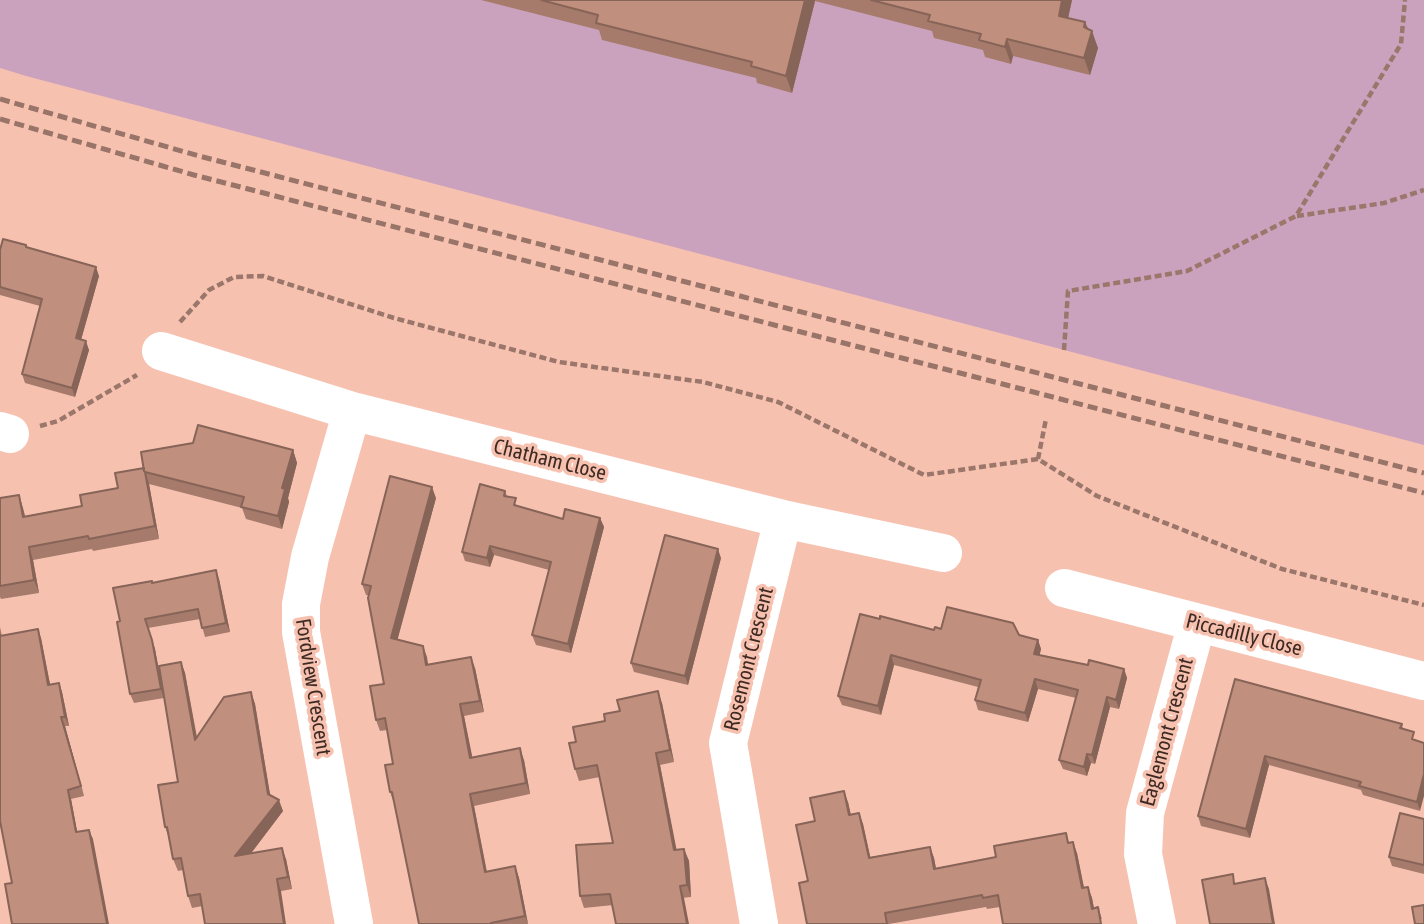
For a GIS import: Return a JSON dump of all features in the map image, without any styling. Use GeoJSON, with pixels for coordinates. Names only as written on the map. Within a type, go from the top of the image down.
{"type":"FeatureCollection","features":[{"type":"Feature","properties":{"kind":"street","name":"Chatham Close"},"geometry":{"type":"LineString","coordinates":[[161,351],[352,411],[783,519],[943,553]]}},
{"type":"Feature","properties":{"kind":"street","name":"Fordview Crescent"},"geometry":{"type":"LineString","coordinates":[[352,411],[310,558],[301,618],[354,924]]}},
{"type":"Feature","properties":{"kind":"street","name":"Rosemont Crescent"},"geometry":{"type":"LineString","coordinates":[[759,924],[728,743],[783,519]]}},
{"type":"Feature","properties":{"kind":"street","name":"Piccadilly Close"},"geometry":{"type":"LineString","coordinates":[[1064,588],[1424,681]]}},
{"type":"Feature","properties":{"kind":"street","name":"Eaglemont Crescent"},"geometry":{"type":"LineString","coordinates":[[1157,924],[1143,854],[1145,813],[1197,623]]}},
{"type":"Feature","properties":{"kind":"path"},"geometry":{"type":"LineString","coordinates":[[1296,216],[1401,44],[1405,0]]}},
{"type":"Feature","properties":{"kind":"path"},"geometry":{"type":"LineString","coordinates":[[1064,350],[1068,291],[1187,271],[1296,216],[1384,203],[1424,190]]}},
{"type":"Feature","properties":{"kind":"path"},"geometry":{"type":"LineString","coordinates":[[5,433],[58,421],[138,375],[161,351],[177,325],[209,290],[233,277],[263,276],[394,318],[559,362],[704,382],[778,402],[924,475],[1038,459],[1097,496],[1282,569],[1424,605]]}},
{"type":"Feature","properties":{"kind":"path"},"geometry":{"type":"LineString","coordinates":[[1038,459],[1046,418]]}},
{"type":"Feature","properties":{"kind":"shaded area"},"geometry":{"type":"Polygon","coordinates":[[[0,0],[1424,0],[1424,445],[0,68],[0,0]]]}},
{"type":"Feature","properties":{"kind":"building"},"geometry":{"type":"Polygon","coordinates":[[[541,0],[805,0],[786,76],[751,66],[752,62],[596,23],[598,15],[541,0]]]}},
{"type":"Feature","properties":{"kind":"building"},"geometry":{"type":"Polygon","coordinates":[[[871,0],[1062,0],[1059,16],[1085,22],[1084,27],[1092,31],[1084,58],[1007,39],[1005,47],[979,40],[981,34],[928,21],[930,15],[871,0]]]}},
{"type":"Feature","properties":{"kind":"building"},"geometry":{"type":"Polygon","coordinates":[[[3,239],[96,267],[76,338],[86,341],[72,388],[22,374],[42,299],[0,287],[0,250],[3,239]]]}},
{"type":"Feature","properties":{"kind":"building"},"geometry":{"type":"Polygon","coordinates":[[[198,425],[293,450],[282,488],[285,489],[278,516],[241,507],[244,497],[145,472],[155,526],[29,547],[34,580],[0,586],[0,498],[19,495],[23,517],[82,506],[80,495],[118,488],[115,473],[144,468],[141,452],[193,443],[198,425]]]}},
{"type":"Feature","properties":{"kind":"building"},"geometry":{"type":"Polygon","coordinates":[[[390,476],[432,487],[391,638],[423,646],[426,665],[471,657],[480,701],[460,704],[470,758],[520,748],[526,783],[470,794],[485,872],[515,866],[525,916],[491,924],[419,924],[385,765],[393,764],[385,718],[376,720],[370,686],[384,684],[368,598],[371,586],[362,584],[390,476]]]}},
{"type":"Feature","properties":{"kind":"building"},"geometry":{"type":"Polygon","coordinates":[[[480,484],[505,491],[504,496],[516,498],[514,505],[563,519],[565,509],[600,518],[568,644],[532,635],[551,562],[490,546],[487,558],[462,552],[480,484]]]}},
{"type":"Feature","properties":{"kind":"building"},"geometry":{"type":"Polygon","coordinates":[[[665,535],[718,549],[685,676],[631,663],[665,535]]]}},
{"type":"Feature","properties":{"kind":"building"},"geometry":{"type":"Polygon","coordinates":[[[216,570],[226,623],[202,628],[198,609],[145,619],[152,640],[161,689],[130,694],[113,588],[216,570]]]}},
{"type":"Feature","properties":{"kind":"building"},"geometry":{"type":"Polygon","coordinates":[[[947,607],[1013,623],[1019,635],[1038,640],[1034,654],[1088,665],[1089,660],[1124,669],[1116,700],[1107,697],[1092,755],[1087,754],[1084,767],[1059,760],[1078,690],[1035,679],[1025,713],[975,700],[981,680],[891,655],[878,706],[838,696],[860,614],[880,619],[880,616],[934,630],[935,627],[941,629],[947,607]]]}},
{"type":"Feature","properties":{"kind":"building"},"geometry":{"type":"Polygon","coordinates":[[[38,629],[48,685],[59,683],[65,717],[61,717],[81,786],[68,790],[76,832],[89,830],[107,924],[12,924],[5,884],[12,883],[0,821],[0,636],[38,629]]]}},
{"type":"Feature","properties":{"kind":"building"},"geometry":{"type":"Polygon","coordinates":[[[181,662],[195,740],[224,697],[251,692],[268,794],[279,800],[235,856],[282,848],[288,877],[277,879],[284,924],[205,924],[200,894],[188,896],[181,858],[173,859],[158,785],[178,782],[159,666],[181,662]]]}},
{"type":"Feature","properties":{"kind":"building"},"geometry":{"type":"Polygon","coordinates":[[[1235,679],[1402,724],[1400,728],[1414,732],[1412,739],[1424,743],[1424,774],[1417,802],[1359,786],[1361,782],[1265,756],[1246,829],[1198,816],[1235,679]]]}},
{"type":"Feature","properties":{"kind":"building"},"geometry":{"type":"Polygon","coordinates":[[[658,691],[670,750],[656,753],[674,850],[684,849],[687,885],[680,886],[687,924],[616,924],[610,894],[580,896],[576,845],[613,843],[597,765],[575,769],[569,743],[576,742],[573,727],[605,721],[604,714],[620,711],[617,700],[658,691]]]}},
{"type":"Feature","properties":{"kind":"building"},"geometry":{"type":"Polygon","coordinates":[[[844,791],[849,815],[859,813],[869,858],[930,847],[934,869],[996,857],[994,846],[1066,833],[1068,843],[1073,842],[1082,888],[1088,887],[1092,909],[1098,907],[1101,924],[1003,924],[998,895],[983,898],[982,895],[885,913],[887,924],[807,924],[799,883],[808,881],[796,825],[815,821],[810,798],[844,791]]]}},
{"type":"Feature","properties":{"kind":"building"},"geometry":{"type":"Polygon","coordinates":[[[1400,813],[1424,819],[1424,865],[1389,857],[1400,813]]]}},
{"type":"Feature","properties":{"kind":"building"},"geometry":{"type":"Polygon","coordinates":[[[1233,874],[1234,884],[1265,878],[1273,924],[1210,924],[1202,880],[1233,874]]]}},
{"type":"Feature","properties":{"kind":"building"},"geometry":{"type":"Polygon","coordinates":[[[1424,905],[1424,924],[1415,924],[1412,907],[1424,905]]]}},
{"type":"Feature","properties":{"kind":"railway"},"geometry":{"type":"LineString","coordinates":[[0,99],[199,156],[1424,473]]}},
{"type":"Feature","properties":{"kind":"railway"},"geometry":{"type":"LineString","coordinates":[[0,119],[194,175],[1424,493]]}}]}
